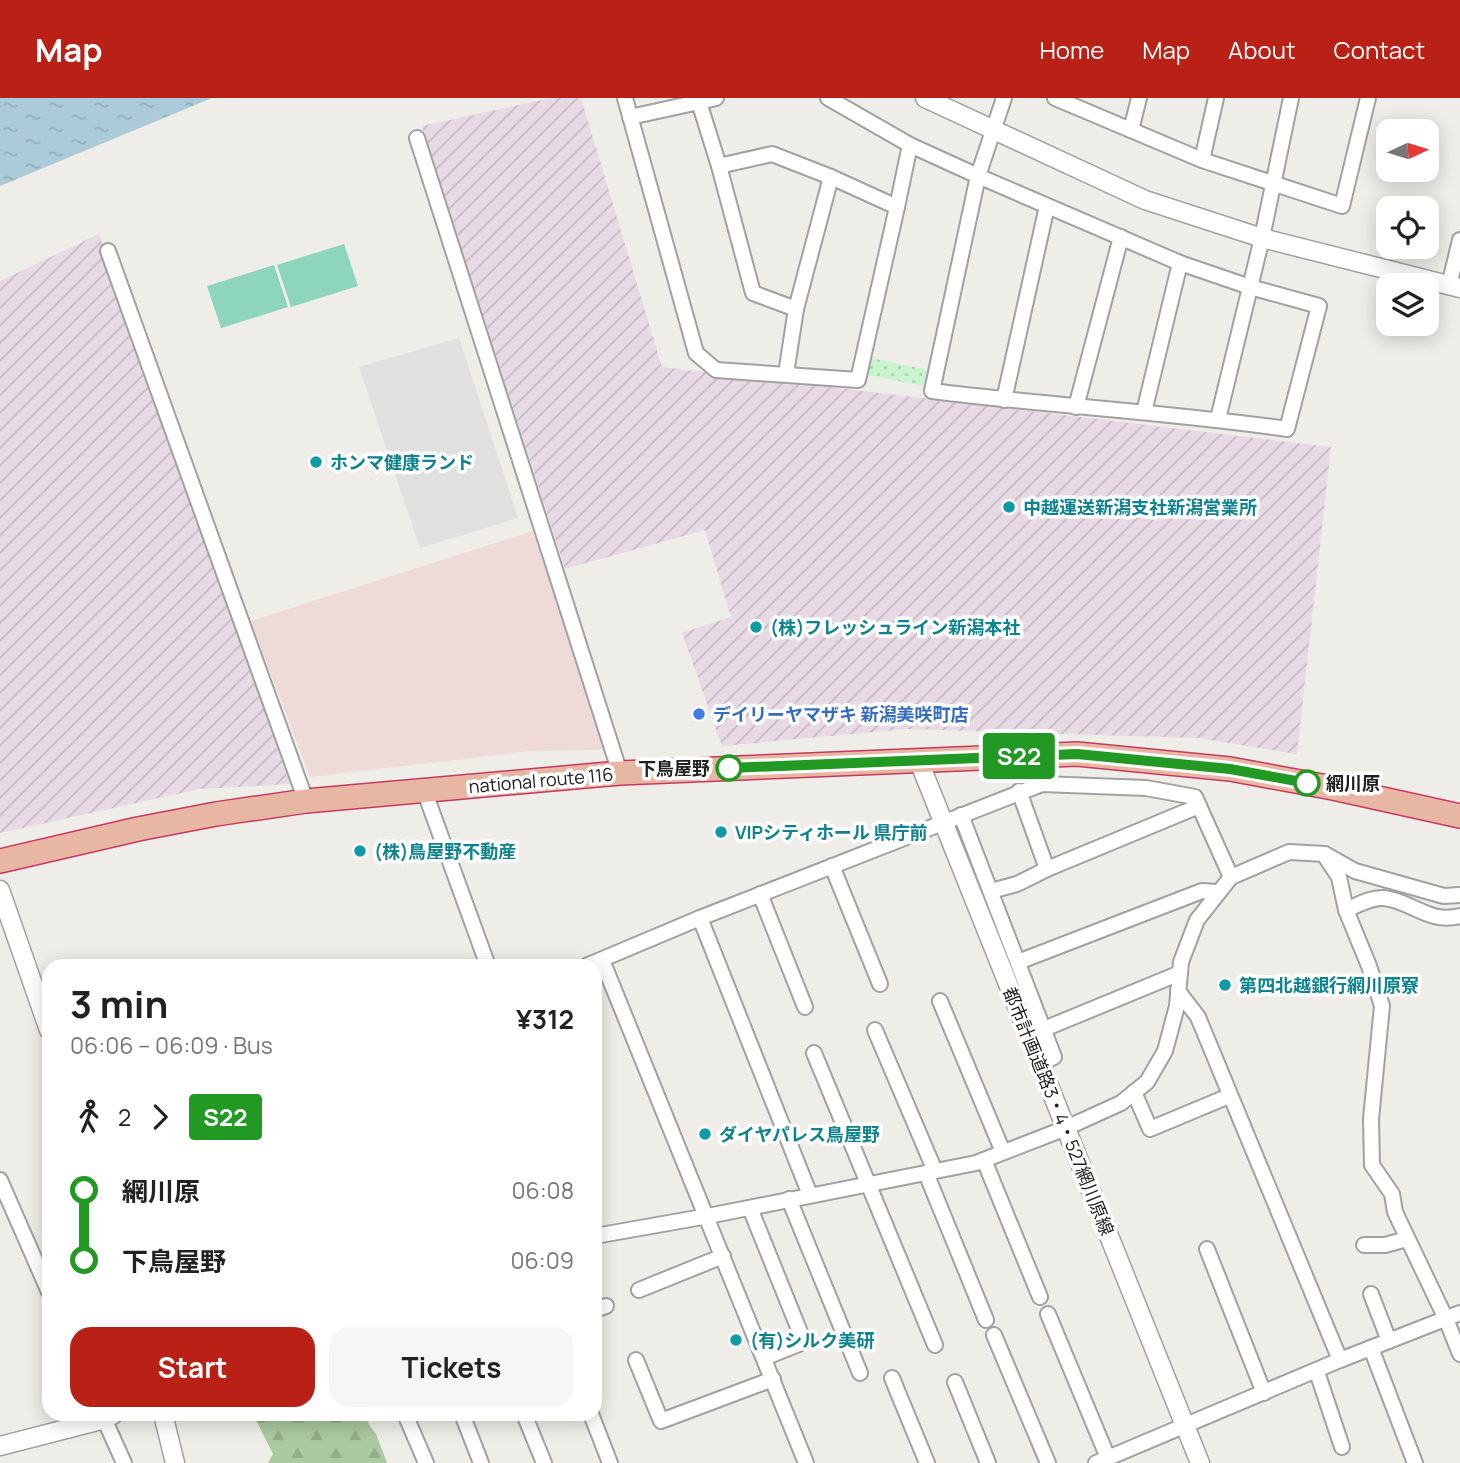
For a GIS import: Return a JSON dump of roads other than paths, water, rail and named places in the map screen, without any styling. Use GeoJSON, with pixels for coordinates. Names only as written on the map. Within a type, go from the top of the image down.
{"type":"FeatureCollection","features":[{"type":"Feature","properties":{"kind":"highway","name":"national route 116"},"geometry":{"type":"LineString","coordinates":[[0,861],[138,829],[306,801],[620,774],[1077,754],[1230,769],[1460,816]]}},
{"type":"Feature","properties":{"kind":"street"},"geometry":{"type":"LineString","coordinates":[[625,98],[696,353],[716,370],[858,380],[911,145]]}},
{"type":"Feature","properties":{"kind":"street"},"geometry":{"type":"LineString","coordinates":[[631,117],[716,98]]}},
{"type":"Feature","properties":{"kind":"street"},"geometry":{"type":"LineString","coordinates":[[828,98],[911,145],[978,176],[1180,263],[1250,287],[1319,306],[1287,429],[1218,419],[932,391],[978,176],[1004,98]]}},
{"type":"Feature","properties":{"kind":"street"},"geometry":{"type":"LineString","coordinates":[[925,98],[1145,200],[1262,238],[1455,287],[1460,240]]}},
{"type":"Feature","properties":{"kind":"street"},"geometry":{"type":"LineString","coordinates":[[1131,130],[1139,98]]}},
{"type":"Feature","properties":{"kind":"street"},"geometry":{"type":"LineString","coordinates":[[1202,160],[1216,98]]}},
{"type":"Feature","properties":{"kind":"street"},"geometry":{"type":"LineString","coordinates":[[1218,419],[1262,238],[1291,98]]}},
{"type":"Feature","properties":{"kind":"street"},"geometry":{"type":"LineString","coordinates":[[1060,99],[1202,160],[1342,206],[1368,98]]}},
{"type":"Feature","properties":{"kind":"street"},"geometry":{"type":"LineString","coordinates":[[699,102],[753,293],[796,309]]}},
{"type":"Feature","properties":{"kind":"street"},"geometry":{"type":"LineString","coordinates":[[417,138],[620,774]]}},
{"type":"Feature","properties":{"kind":"street"},"geometry":{"type":"LineString","coordinates":[[719,166],[772,153],[897,207]]}},
{"type":"Feature","properties":{"kind":"street"},"geometry":{"type":"LineString","coordinates":[[786,374],[796,309],[831,177]]}},
{"type":"Feature","properties":{"kind":"street"},"geometry":{"type":"LineString","coordinates":[[1004,400],[1047,206]]}},
{"type":"Feature","properties":{"kind":"street"},"geometry":{"type":"LineString","coordinates":[[1076,407],[1121,237]]}},
{"type":"Feature","properties":{"kind":"street"},"geometry":{"type":"LineString","coordinates":[[108,251],[306,801]]}},
{"type":"Feature","properties":{"kind":"street"},"geometry":{"type":"LineString","coordinates":[[1144,412],[1180,263]]}},
{"type":"Feature","properties":{"kind":"street","name":"都市計画道路3・4・527網川原線"},"geometry":{"type":"LineString","coordinates":[[918,759],[1200,1463]]}},
{"type":"Feature","properties":{"kind":"street"},"geometry":{"type":"LineString","coordinates":[[806,1463],[602,960],[700,918],[1042,784],[1146,788],[1195,797],[1231,877]]}},
{"type":"Feature","properties":{"kind":"street"},"geometry":{"type":"LineString","coordinates":[[424,790],[485,959]]}},
{"type":"Feature","properties":{"kind":"street"},"geometry":{"type":"LineString","coordinates":[[1019,791],[1047,869]]}},
{"type":"Feature","properties":{"kind":"street"},"geometry":{"type":"LineString","coordinates":[[990,891],[1017,884],[1199,806]]}},
{"type":"Feature","properties":{"kind":"street"},"geometry":{"type":"LineString","coordinates":[[961,816],[1054,1057],[1040,1064]]}},
{"type":"Feature","properties":{"kind":"street"},"geometry":{"type":"LineString","coordinates":[[602,1235],[750,1208],[984,1160],[1066,1128],[1121,1102],[1147,1082],[1166,1051],[1181,961],[1197,920],[1231,877],[1289,852],[1325,854],[1355,871],[1444,897],[1460,895]]}},
{"type":"Feature","properties":{"kind":"street"},"geometry":{"type":"LineString","coordinates":[[1325,854],[1339,877],[1346,910],[1369,965],[1382,1006],[1371,1119],[1372,1165],[1392,1194],[1395,1212],[1446,1318],[1460,1354]]}},
{"type":"Feature","properties":{"kind":"street"},"geometry":{"type":"LineString","coordinates":[[832,866],[880,984]]}},
{"type":"Feature","properties":{"kind":"street"},"geometry":{"type":"LineString","coordinates":[[0,890],[42,1010]]}},
{"type":"Feature","properties":{"kind":"street"},"geometry":{"type":"LineString","coordinates":[[1018,962],[1202,891],[1217,892]]}},
{"type":"Feature","properties":{"kind":"street"},"geometry":{"type":"LineString","coordinates":[[761,894],[805,1007]]}},
{"type":"Feature","properties":{"kind":"street"},"geometry":{"type":"LineString","coordinates":[[1346,910],[1367,901],[1384,898],[1429,916],[1450,919],[1460,916]]}},
{"type":"Feature","properties":{"kind":"street"},"geometry":{"type":"LineString","coordinates":[[700,918],[810,1195]]}},
{"type":"Feature","properties":{"kind":"street"},"geometry":{"type":"LineString","coordinates":[[1044,1029],[1180,973]]}},
{"type":"Feature","properties":{"kind":"street"},"geometry":{"type":"LineString","coordinates":[[1178,990],[1198,1017],[1340,1360]]}},
{"type":"Feature","properties":{"kind":"street"},"geometry":{"type":"LineString","coordinates":[[940,1001],[1003,1152]]}},
{"type":"Feature","properties":{"kind":"street"},"geometry":{"type":"LineString","coordinates":[[875,1030],[986,1320]]}},
{"type":"Feature","properties":{"kind":"street"},"geometry":{"type":"LineString","coordinates":[[814,1053],[935,1345]]}},
{"type":"Feature","properties":{"kind":"street"},"geometry":{"type":"LineString","coordinates":[[1134,1092],[1150,1129],[1229,1096]]}},
{"type":"Feature","properties":{"kind":"street"},"geometry":{"type":"LineString","coordinates":[[984,1160],[1040,1297]]}},
{"type":"Feature","properties":{"kind":"street"},"geometry":{"type":"LineString","coordinates":[[0,1180],[42,1276]]}},
{"type":"Feature","properties":{"kind":"street"},"geometry":{"type":"LineString","coordinates":[[789,1199],[860,1373]]}},
{"type":"Feature","properties":{"kind":"street"},"geometry":{"type":"LineString","coordinates":[[750,1208],[804,1342],[764,1358]]}},
{"type":"Feature","properties":{"kind":"street"},"geometry":{"type":"LineString","coordinates":[[1364,1245],[1385,1245],[1407,1239]]}},
{"type":"Feature","properties":{"kind":"street"},"geometry":{"type":"LineString","coordinates":[[1207,1249],[1264,1393]]}},
{"type":"Feature","properties":{"kind":"street"},"geometry":{"type":"LineString","coordinates":[[639,1290],[723,1256]]}},
{"type":"Feature","properties":{"kind":"street"},"geometry":{"type":"LineString","coordinates":[[1371,1294],[1389,1341]]}},
{"type":"Feature","properties":{"kind":"street"},"geometry":{"type":"LineString","coordinates":[[1048,1314],[1102,1461],[1340,1360],[1460,1313]]}},
{"type":"Feature","properties":{"kind":"street"},"geometry":{"type":"LineString","coordinates":[[994,1335],[1048,1463]]}},
{"type":"Feature","properties":{"kind":"street"},"geometry":{"type":"LineString","coordinates":[[1371,1348],[1415,1463]]}},
{"type":"Feature","properties":{"kind":"street"},"geometry":{"type":"LineString","coordinates":[[636,1360],[661,1421],[773,1379]]}},
{"type":"Feature","properties":{"kind":"street"},"geometry":{"type":"LineString","coordinates":[[1317,1372],[1342,1447]]}},
{"type":"Feature","properties":{"kind":"street"},"geometry":{"type":"LineString","coordinates":[[892,1378],[927,1463]]}},
{"type":"Feature","properties":{"kind":"street"},"geometry":{"type":"LineString","coordinates":[[955,1382],[988,1463]]}},
{"type":"Feature","properties":{"kind":"street"},"geometry":{"type":"LineString","coordinates":[[0,1446],[89,1421]]}},
{"type":"Feature","properties":{"kind":"street"},"geometry":{"type":"LineString","coordinates":[[109,1421],[124,1463]]}},
{"type":"Feature","properties":{"kind":"street"},"geometry":{"type":"LineString","coordinates":[[165,1421],[176,1463]]}},
{"type":"Feature","properties":{"kind":"street"},"geometry":{"type":"LineString","coordinates":[[408,1421],[426,1463]]}},
{"type":"Feature","properties":{"kind":"street"},"geometry":{"type":"LineString","coordinates":[[464,1421],[481,1463]]}},
{"type":"Feature","properties":{"kind":"street"},"geometry":{"type":"LineString","coordinates":[[527,1421],[544,1463]]}},
{"type":"Feature","properties":{"kind":"street"},"geometry":{"type":"LineString","coordinates":[[594,1421],[610,1463]]}},
{"type":"Feature","properties":{"kind":"water"},"geometry":{"type":"Polygon","coordinates":[[[0,98],[212,98],[0,186],[0,98]]]}},
{"type":"Feature","properties":{"kind":"place","name":"ホンマ健康ランド"},"geometry":{"type":"Point","coordinates":[316,462]}},
{"type":"Feature","properties":{"kind":"place","name":"中越運送新潟支社新潟営業所"},"geometry":{"type":"Point","coordinates":[1009,507]}},
{"type":"Feature","properties":{"kind":"place","name":"(株)フレッシュライン新潟本社"},"geometry":{"type":"Point","coordinates":[756,627]}},
{"type":"Feature","properties":{"kind":"place","name":"デイリーヤマザキ 新潟美咲町店"},"geometry":{"type":"Point","coordinates":[699,714]}},
{"type":"Feature","properties":{"kind":"place","name":"下鳥屋野"},"geometry":{"type":"Point","coordinates":[729,768]}},
{"type":"Feature","properties":{"kind":"place","name":"網川原"},"geometry":{"type":"Point","coordinates":[1307,783]}},
{"type":"Feature","properties":{"kind":"place","name":"VIPシティホール 県庁前"},"geometry":{"type":"Point","coordinates":[721,832]}},
{"type":"Feature","properties":{"kind":"place","name":"(株)鳥屋野不動産"},"geometry":{"type":"Point","coordinates":[360,851]}},
{"type":"Feature","properties":{"kind":"place","name":"第四北越銀行網川原寮"},"geometry":{"type":"Point","coordinates":[1225,985]}},
{"type":"Feature","properties":{"kind":"place","name":"ダイヤパレス鳥屋野"},"geometry":{"type":"Point","coordinates":[705,1134]}},
{"type":"Feature","properties":{"kind":"place","name":"(有)シルク美研"},"geometry":{"type":"Point","coordinates":[736,1340]}}]}
